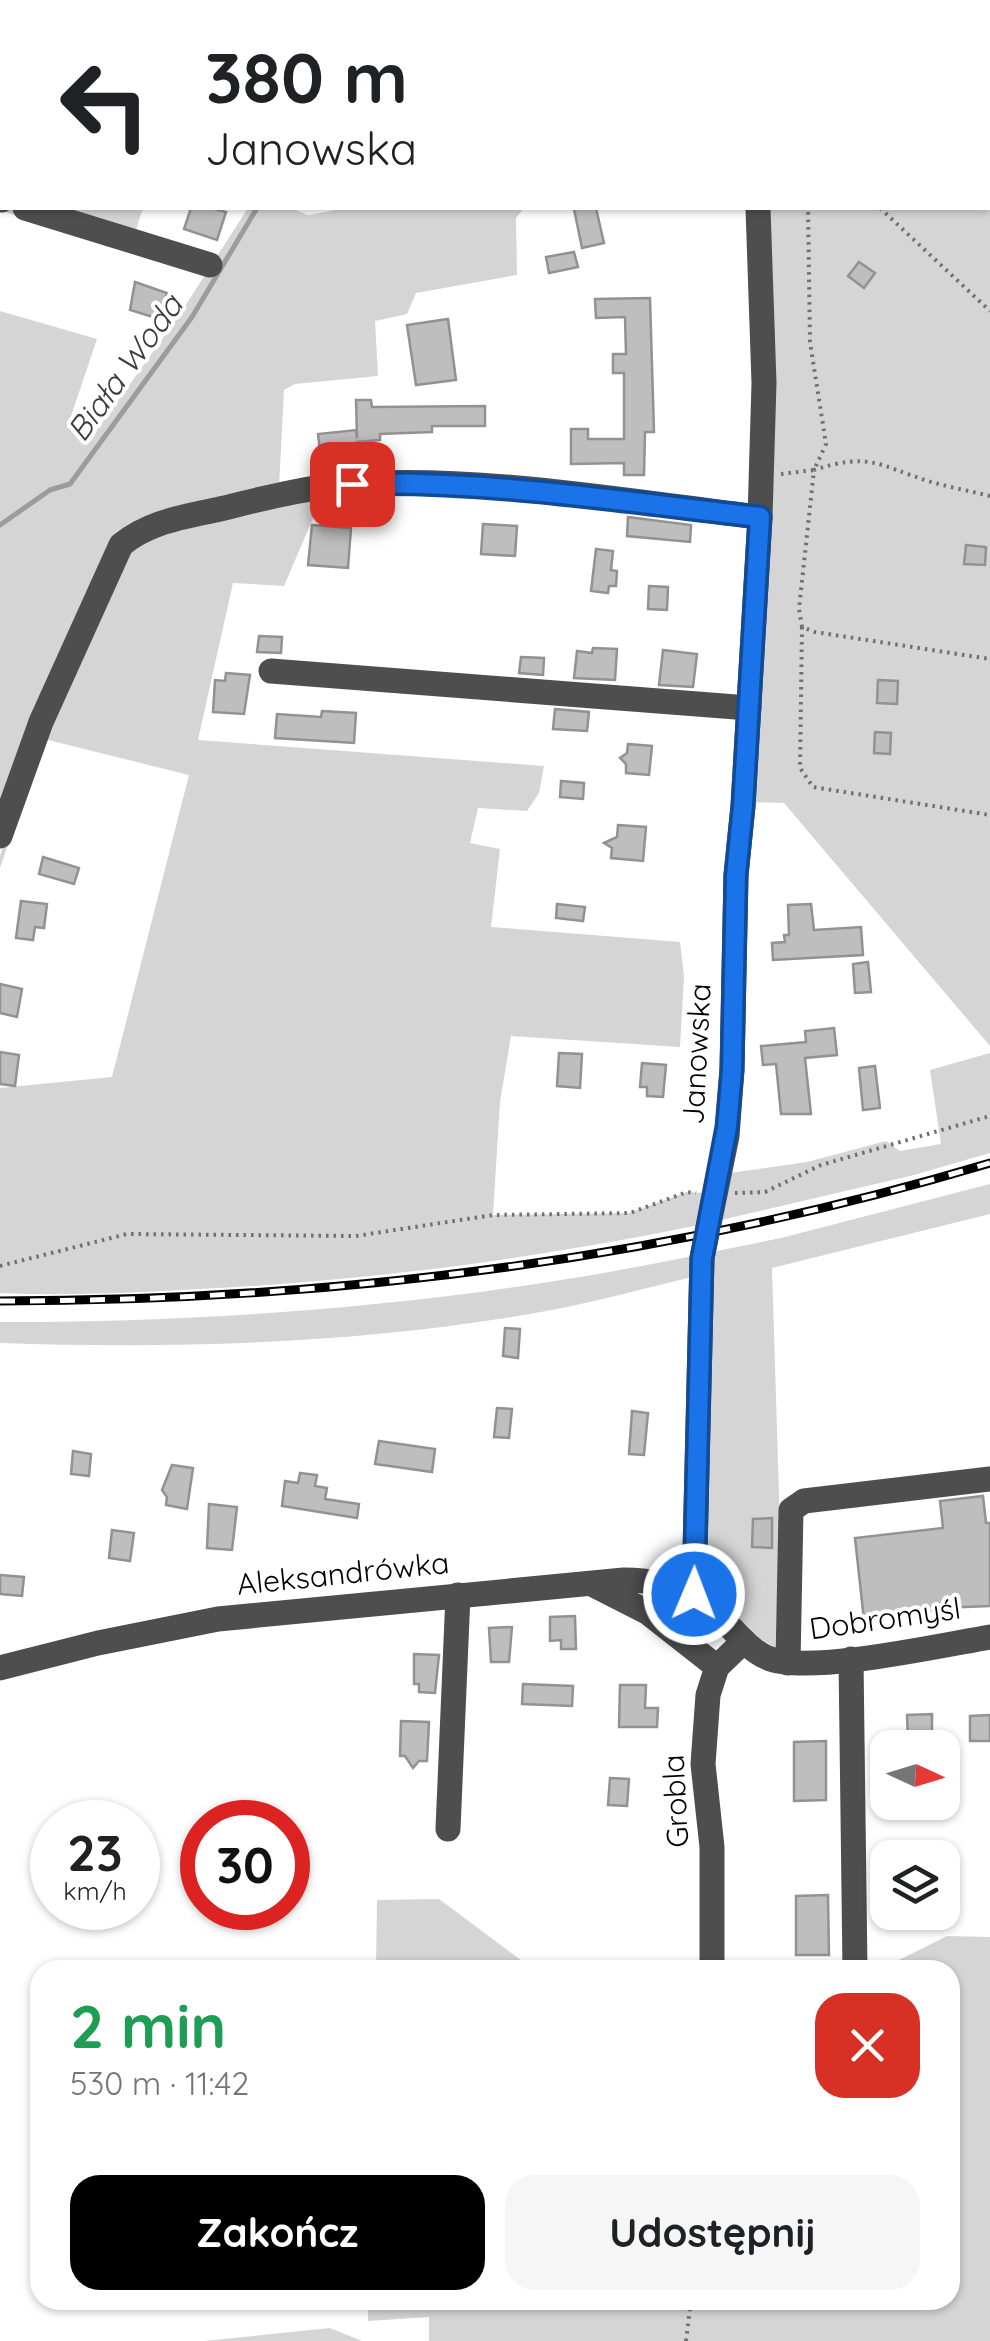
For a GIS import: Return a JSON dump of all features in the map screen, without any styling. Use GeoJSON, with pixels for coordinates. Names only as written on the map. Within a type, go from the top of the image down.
{"type":"FeatureCollection","features":[{"type":"Feature","properties":{"kind":"street"},"geometry":{"type":"LineString","coordinates":[[31,210],[210,265]]}},
{"type":"Feature","properties":{"kind":"street","name":"Janowska"},"geometry":{"type":"LineString","coordinates":[[694,1594],[702,1258],[726,1136],[732,1070],[736,875],[762,476],[758,210]]}},
{"type":"Feature","properties":{"kind":"street"},"geometry":{"type":"LineString","coordinates":[[0,836],[41,722],[122,545],[137,532],[158,523],[284,494],[352,484],[416,482],[760,517]]}},
{"type":"Feature","properties":{"kind":"street"},"geometry":{"type":"LineString","coordinates":[[271,670],[749,708]]}},
{"type":"Feature","properties":{"kind":"street"},"geometry":{"type":"LineString","coordinates":[[788,1664],[791,1510],[804,1501],[990,1479]]}},
{"type":"Feature","properties":{"kind":"street"},"geometry":{"type":"LineString","coordinates":[[588,1582],[648,1612],[717,1667],[744,1641]]}},
{"type":"Feature","properties":{"kind":"street","name":"Aleksandrówka"},"geometry":{"type":"LineString","coordinates":[[0,1668],[218,1619],[588,1582],[658,1582],[694,1594]]}},
{"type":"Feature","properties":{"kind":"street","name":"Dobromyśl"},"geometry":{"type":"LineString","coordinates":[[694,1594],[744,1641],[772,1660],[788,1664],[851,1659],[990,1638]]}},
{"type":"Feature","properties":{"kind":"street"},"geometry":{"type":"LineString","coordinates":[[448,1829],[458,1595]]}},
{"type":"Feature","properties":{"kind":"street"},"geometry":{"type":"LineString","coordinates":[[851,1659],[855,1960]]}},
{"type":"Feature","properties":{"kind":"street","name":"Grobla"},"geometry":{"type":"LineString","coordinates":[[712,1960],[712,1847],[703,1764],[708,1696],[717,1667]]}},
{"type":"Feature","properties":{"kind":"path"},"geometry":{"type":"LineString","coordinates":[[808,210],[810,342],[826,444],[814,470],[801,592],[800,768],[813,787],[990,815]]}},
{"type":"Feature","properties":{"kind":"path"},"geometry":{"type":"LineString","coordinates":[[882,210],[990,310]]}},
{"type":"Feature","properties":{"kind":"path"},"geometry":{"type":"LineString","coordinates":[[762,476],[814,470],[840,462],[878,461],[929,481],[990,496]]}},
{"type":"Feature","properties":{"kind":"path"},"geometry":{"type":"LineString","coordinates":[[802,627],[990,659]]}},
{"type":"Feature","properties":{"kind":"path"},"geometry":{"type":"LineString","coordinates":[[0,1266],[127,1234],[356,1236],[493,1216],[630,1213],[686,1192],[765,1192],[821,1165],[990,1116]]}},
{"type":"Feature","properties":{"kind":"path"},"geometry":{"type":"LineString","coordinates":[[686,2341],[689,2310]]}},
{"type":"Feature","properties":{"kind":"shaded area"},"geometry":{"type":"Polygon","coordinates":[[[2,210],[142,210],[130,249],[2,210]]]}},
{"type":"Feature","properties":{"kind":"shaded area"},"geometry":{"type":"Polygon","coordinates":[[[247,210],[296,210],[308,215],[336,210],[522,210],[516,218],[517,275],[416,293],[407,314],[375,321],[378,376],[295,384],[284,390],[279,487],[137,525],[0,821],[0,311],[97,339],[67,428],[94,434],[178,317],[247,210]]]}},
{"type":"Feature","properties":{"kind":"shaded area"},"geometry":{"type":"Polygon","coordinates":[[[767,210],[990,210],[990,1046],[784,803],[751,802],[767,210]]]}},
{"type":"Feature","properties":{"kind":"shaded area"},"geometry":{"type":"Polygon","coordinates":[[[323,495],[284,586],[233,583],[198,740],[544,766],[539,793],[527,811],[478,808],[470,843],[500,849],[491,927],[680,942],[684,976],[680,1047],[511,1036],[500,1102],[493,1215],[629,1213],[687,1192],[707,1193],[699,1225],[512,1258],[388,1274],[124,1293],[0,1293],[0,1088],[112,1077],[189,775],[44,739],[0,868],[0,856],[45,723],[126,548],[140,537],[323,495]]]}},
{"type":"Feature","properties":{"kind":"shaded area"},"geometry":{"type":"Polygon","coordinates":[[[990,1053],[990,1153],[717,1221],[730,1173],[807,1162],[886,1141],[900,1151],[941,1144],[930,1070],[990,1053]]]}},
{"type":"Feature","properties":{"kind":"shaded area"},"geometry":{"type":"Polygon","coordinates":[[[990,1184],[990,1214],[772,1268],[779,1495],[778,1649],[759,1638],[707,1588],[705,1577],[712,1252],[990,1184]]]}},
{"type":"Feature","properties":{"kind":"shaded area"},"geometry":{"type":"Polygon","coordinates":[[[693,1256],[692,1277],[570,1306],[464,1324],[266,1342],[0,1343],[0,1322],[175,1318],[348,1307],[521,1286],[693,1256]]]}},
{"type":"Feature","properties":{"kind":"shaded area"},"geometry":{"type":"Polygon","coordinates":[[[439,1899],[521,1960],[376,1960],[377,1900],[439,1899]]]}},
{"type":"Feature","properties":{"kind":"shaded area"},"geometry":{"type":"Polygon","coordinates":[[[947,1936],[990,1937],[990,2341],[429,2341],[429,2317],[368,2321],[368,2310],[960,2310],[960,1960],[899,1960],[947,1936]]]}},
{"type":"Feature","properties":{"kind":"shaded area"},"geometry":{"type":"Polygon","coordinates":[[[330,2328],[362,2341],[204,2341],[330,2328]]]}},
{"type":"Feature","properties":{"kind":"building"},"geometry":{"type":"Polygon","coordinates":[[[190,210],[226,212],[217,240],[184,229],[190,210]]]}},
{"type":"Feature","properties":{"kind":"building"},"geometry":{"type":"Polygon","coordinates":[[[574,210],[596,210],[604,243],[582,248],[574,210]]]}},
{"type":"Feature","properties":{"kind":"building"},"geometry":{"type":"Polygon","coordinates":[[[574,252],[578,267],[549,273],[546,257],[574,252]]]}},
{"type":"Feature","properties":{"kind":"building"},"geometry":{"type":"Polygon","coordinates":[[[859,262],[875,273],[864,288],[848,276],[859,262]]]}},
{"type":"Feature","properties":{"kind":"building"},"geometry":{"type":"Polygon","coordinates":[[[135,282],[167,293],[159,319],[130,310],[135,282]]]}},
{"type":"Feature","properties":{"kind":"building"},"geometry":{"type":"Polygon","coordinates":[[[650,298],[654,432],[645,432],[644,475],[624,475],[624,463],[571,464],[571,429],[588,429],[588,439],[624,439],[624,373],[613,373],[613,354],[626,354],[625,317],[596,318],[595,299],[650,298]]]}},
{"type":"Feature","properties":{"kind":"building"},"geometry":{"type":"Polygon","coordinates":[[[448,319],[456,380],[416,385],[407,325],[448,319]]]}},
{"type":"Feature","properties":{"kind":"building"},"geometry":{"type":"Polygon","coordinates":[[[356,400],[371,400],[372,407],[485,406],[485,426],[432,426],[432,432],[380,434],[380,440],[357,442],[358,455],[321,459],[318,434],[356,430],[357,438],[356,400]]]}},
{"type":"Feature","properties":{"kind":"building"},"geometry":{"type":"Polygon","coordinates":[[[628,517],[691,525],[690,542],[627,536],[628,517]]]}},
{"type":"Feature","properties":{"kind":"building"},"geometry":{"type":"Polygon","coordinates":[[[483,524],[517,526],[515,556],[481,554],[483,524]]]}},
{"type":"Feature","properties":{"kind":"building"},"geometry":{"type":"Polygon","coordinates":[[[312,525],[351,528],[348,568],[308,565],[312,525]]]}},
{"type":"Feature","properties":{"kind":"building"},"geometry":{"type":"Polygon","coordinates":[[[966,545],[986,547],[985,565],[964,564],[966,545]]]}},
{"type":"Feature","properties":{"kind":"building"},"geometry":{"type":"Polygon","coordinates":[[[596,549],[613,551],[611,570],[617,571],[616,586],[609,586],[608,593],[591,591],[596,549]]]}},
{"type":"Feature","properties":{"kind":"building"},"geometry":{"type":"Polygon","coordinates":[[[649,586],[668,587],[667,610],[648,609],[649,586]]]}},
{"type":"Feature","properties":{"kind":"building"},"geometry":{"type":"Polygon","coordinates":[[[259,636],[282,637],[281,653],[257,652],[259,636]]]}},
{"type":"Feature","properties":{"kind":"building"},"geometry":{"type":"Polygon","coordinates":[[[593,648],[617,649],[615,680],[574,678],[577,651],[592,653],[593,648]]]}},
{"type":"Feature","properties":{"kind":"building"},"geometry":{"type":"Polygon","coordinates":[[[663,650],[697,654],[693,687],[659,685],[663,650]]]}},
{"type":"Feature","properties":{"kind":"building"},"geometry":{"type":"Polygon","coordinates":[[[521,657],[544,658],[543,675],[519,673],[521,657]]]}},
{"type":"Feature","properties":{"kind":"building"},"geometry":{"type":"Polygon","coordinates":[[[226,673],[250,675],[244,714],[213,712],[215,680],[225,681],[226,673]]]}},
{"type":"Feature","properties":{"kind":"building"},"geometry":{"type":"Polygon","coordinates":[[[878,680],[898,681],[897,704],[877,703],[878,680]]]}},
{"type":"Feature","properties":{"kind":"building"},"geometry":{"type":"Polygon","coordinates":[[[555,709],[589,712],[587,731],[553,729],[555,709]]]}},
{"type":"Feature","properties":{"kind":"building"},"geometry":{"type":"Polygon","coordinates":[[[322,711],[356,713],[354,743],[275,738],[277,714],[321,717],[322,711]]]}},
{"type":"Feature","properties":{"kind":"building"},"geometry":{"type":"Polygon","coordinates":[[[875,732],[891,733],[890,754],[874,753],[875,732]]]}},
{"type":"Feature","properties":{"kind":"building"},"geometry":{"type":"Polygon","coordinates":[[[628,744],[652,746],[649,775],[626,773],[626,764],[620,758],[627,753],[628,744]]]}},
{"type":"Feature","properties":{"kind":"building"},"geometry":{"type":"Polygon","coordinates":[[[561,781],[584,783],[583,799],[560,797],[561,781]]]}},
{"type":"Feature","properties":{"kind":"building"},"geometry":{"type":"Polygon","coordinates":[[[618,825],[646,827],[643,861],[611,858],[612,848],[604,843],[617,837],[618,825]]]}},
{"type":"Feature","properties":{"kind":"building"},"geometry":{"type":"Polygon","coordinates":[[[43,857],[79,868],[74,884],[39,874],[43,857]]]}},
{"type":"Feature","properties":{"kind":"building"},"geometry":{"type":"Polygon","coordinates":[[[21,901],[47,904],[44,928],[35,927],[33,940],[16,938],[21,901]]]}},
{"type":"Feature","properties":{"kind":"building"},"geometry":{"type":"Polygon","coordinates":[[[557,904],[585,907],[583,921],[556,918],[557,904]]]}},
{"type":"Feature","properties":{"kind":"building"},"geometry":{"type":"Polygon","coordinates":[[[811,904],[814,930],[861,927],[863,955],[773,960],[772,943],[785,942],[784,935],[789,935],[788,905],[811,904]]]}},
{"type":"Feature","properties":{"kind":"building"},"geometry":{"type":"Polygon","coordinates":[[[868,962],[871,992],[855,993],[853,964],[868,962]]]}},
{"type":"Feature","properties":{"kind":"building"},"geometry":{"type":"Polygon","coordinates":[[[0,984],[22,989],[17,1017],[0,1013],[0,984]]]}},
{"type":"Feature","properties":{"kind":"building"},"geometry":{"type":"Polygon","coordinates":[[[834,1028],[837,1055],[805,1058],[811,1114],[781,1114],[776,1064],[763,1065],[761,1046],[806,1042],[805,1031],[834,1028]]]}},
{"type":"Feature","properties":{"kind":"building"},"geometry":{"type":"Polygon","coordinates":[[[0,1052],[19,1055],[15,1086],[0,1084],[0,1052]]]}},
{"type":"Feature","properties":{"kind":"building"},"geometry":{"type":"Polygon","coordinates":[[[559,1053],[582,1054],[580,1088],[557,1086],[559,1053]]]}},
{"type":"Feature","properties":{"kind":"building"},"geometry":{"type":"Polygon","coordinates":[[[642,1063],[666,1065],[663,1097],[647,1096],[647,1087],[640,1087],[642,1063]]]}},
{"type":"Feature","properties":{"kind":"building"},"geometry":{"type":"Polygon","coordinates":[[[875,1066],[880,1108],[863,1110],[859,1068],[875,1066]]]}},
{"type":"Feature","properties":{"kind":"building"},"geometry":{"type":"Polygon","coordinates":[[[505,1328],[520,1329],[518,1358],[503,1356],[505,1328]]]}},
{"type":"Feature","properties":{"kind":"building"},"geometry":{"type":"Polygon","coordinates":[[[497,1408],[512,1409],[509,1438],[494,1437],[497,1408]]]}},
{"type":"Feature","properties":{"kind":"building"},"geometry":{"type":"Polygon","coordinates":[[[632,1411],[648,1413],[644,1455],[629,1454],[632,1411]]]}},
{"type":"Feature","properties":{"kind":"building"},"geometry":{"type":"Polygon","coordinates":[[[379,1441],[435,1449],[432,1472],[375,1464],[379,1441]]]}},
{"type":"Feature","properties":{"kind":"building"},"geometry":{"type":"Polygon","coordinates":[[[73,1451],[91,1454],[89,1476],[71,1474],[73,1451]]]}},
{"type":"Feature","properties":{"kind":"building"},"geometry":{"type":"Polygon","coordinates":[[[172,1465],[193,1468],[187,1509],[166,1505],[167,1497],[162,1490],[172,1465]]]}},
{"type":"Feature","properties":{"kind":"building"},"geometry":{"type":"Polygon","coordinates":[[[300,1473],[317,1475],[315,1486],[327,1488],[325,1499],[359,1504],[357,1518],[282,1506],[285,1481],[298,1483],[300,1473]]]}},
{"type":"Feature","properties":{"kind":"building"},"geometry":{"type":"Polygon","coordinates":[[[983,1496],[986,1523],[990,1523],[990,1606],[941,1608],[864,1620],[855,1538],[943,1528],[940,1501],[983,1496]]]}},
{"type":"Feature","properties":{"kind":"building"},"geometry":{"type":"Polygon","coordinates":[[[209,1504],[237,1507],[232,1550],[207,1548],[209,1504]]]}},
{"type":"Feature","properties":{"kind":"building"},"geometry":{"type":"Polygon","coordinates":[[[772,1518],[772,1548],[752,1547],[753,1519],[772,1518]]]}},
{"type":"Feature","properties":{"kind":"building"},"geometry":{"type":"Polygon","coordinates":[[[112,1530],[134,1533],[130,1561],[109,1558],[112,1530]]]}},
{"type":"Feature","properties":{"kind":"building"},"geometry":{"type":"Polygon","coordinates":[[[0,1575],[24,1577],[22,1596],[0,1594],[0,1575]]]}},
{"type":"Feature","properties":{"kind":"building"},"geometry":{"type":"Polygon","coordinates":[[[575,1616],[576,1649],[561,1649],[561,1640],[550,1641],[550,1617],[575,1616]]]}},
{"type":"Feature","properties":{"kind":"building"},"geometry":{"type":"Polygon","coordinates":[[[512,1627],[509,1662],[491,1662],[489,1628],[512,1627]]]}},
{"type":"Feature","properties":{"kind":"building"},"geometry":{"type":"Polygon","coordinates":[[[414,1654],[439,1655],[435,1693],[419,1692],[419,1684],[414,1684],[414,1654]]]}},
{"type":"Feature","properties":{"kind":"building"},"geometry":{"type":"Polygon","coordinates":[[[523,1684],[573,1686],[572,1706],[522,1704],[523,1684]]]}},
{"type":"Feature","properties":{"kind":"building"},"geometry":{"type":"Polygon","coordinates":[[[620,1685],[646,1685],[645,1708],[658,1708],[657,1727],[619,1727],[620,1685]]]}},
{"type":"Feature","properties":{"kind":"building"},"geometry":{"type":"Polygon","coordinates":[[[932,1714],[932,1730],[908,1730],[907,1715],[932,1714]]]}},
{"type":"Feature","properties":{"kind":"building"},"geometry":{"type":"Polygon","coordinates":[[[990,1715],[990,1741],[970,1741],[970,1716],[990,1715]]]}},
{"type":"Feature","properties":{"kind":"building"},"geometry":{"type":"Polygon","coordinates":[[[401,1721],[429,1722],[427,1761],[419,1761],[413,1768],[405,1756],[400,1756],[401,1721]]]}},
{"type":"Feature","properties":{"kind":"building"},"geometry":{"type":"Polygon","coordinates":[[[826,1741],[826,1800],[794,1801],[794,1742],[826,1741]]]}},
{"type":"Feature","properties":{"kind":"building"},"geometry":{"type":"Polygon","coordinates":[[[610,1778],[629,1779],[627,1806],[608,1805],[610,1778]]]}},
{"type":"Feature","properties":{"kind":"building"},"geometry":{"type":"Polygon","coordinates":[[[828,1895],[829,1955],[796,1955],[796,1896],[828,1895]]]}},
{"type":"Feature","properties":{"kind":"waterway","name":"Biała Woda"},"geometry":{"type":"LineString","coordinates":[[0,525],[50,490],[70,484],[192,317],[256,210]]}},
{"type":"Feature","properties":{"kind":"railway"},"geometry":{"type":"LineString","coordinates":[[0,1301],[251,1293],[500,1268],[747,1225],[990,1163]]}},
{"type":"Feature","properties":{"kind":"route"},"geometry":{"type":"LineString","coordinates":[[352,484],[416,482],[482,487],[760,517],[736,875],[732,1070],[726,1136],[702,1258],[694,1594]]}}]}
